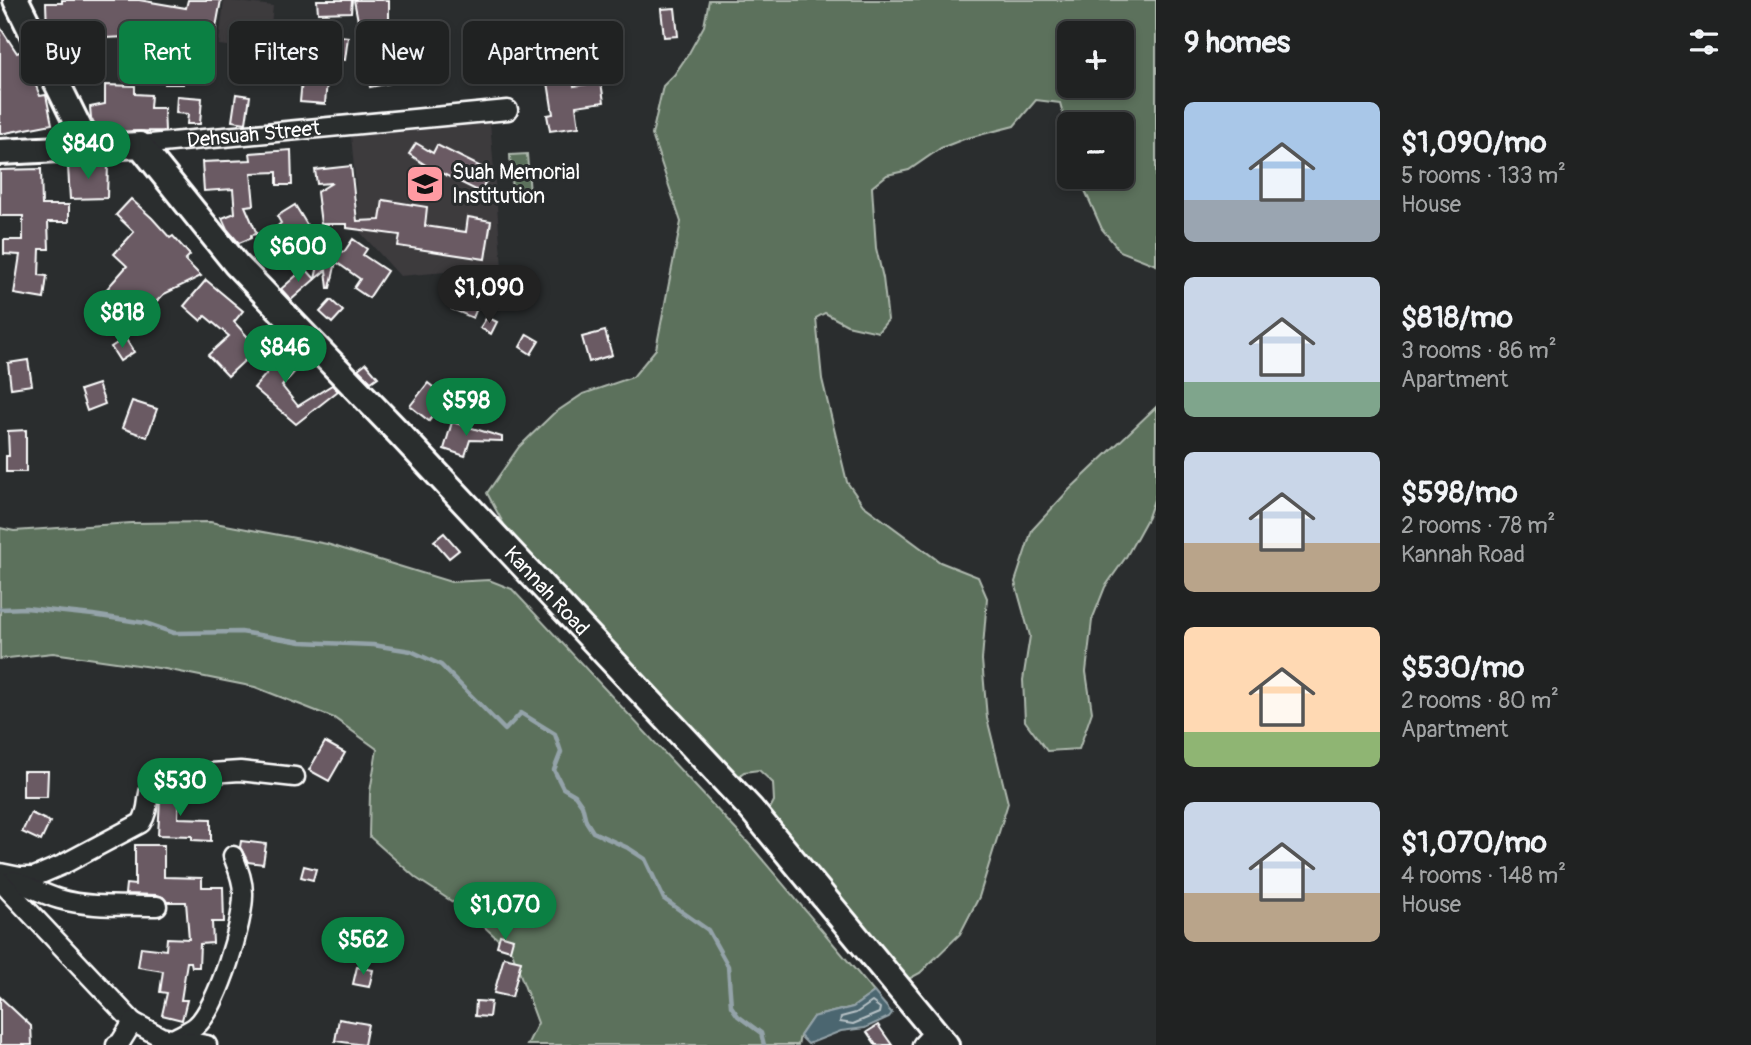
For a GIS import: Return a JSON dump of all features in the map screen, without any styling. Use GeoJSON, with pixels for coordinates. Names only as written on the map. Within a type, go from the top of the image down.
{"type":"FeatureCollection","features":[{"type":"Feature","properties":{"kind":"street"},"geometry":{"type":"LineString","coordinates":[[16,0],[89,148]]}},
{"type":"Feature","properties":{"kind":"street","name":"Dehsuah Street"},"geometry":{"type":"LineString","coordinates":[[0,152],[140,145],[508,110]]}},
{"type":"Feature","properties":{"kind":"street","name":"Kannah Road"},"geometry":{"type":"LineString","coordinates":[[140,145],[236,264],[400,434],[751,809],[934,1040]]}},
{"type":"Feature","properties":{"kind":"street"},"geometry":{"type":"LineString","coordinates":[[0,874],[34,877],[141,823],[150,785],[163,773],[240,771],[295,778]]}},
{"type":"Feature","properties":{"kind":"street"},"geometry":{"type":"LineString","coordinates":[[167,1040],[196,1026],[218,990],[227,965],[243,894],[242,879],[233,856]]}},
{"type":"Feature","properties":{"kind":"street"},"geometry":{"type":"LineString","coordinates":[[0,874],[58,899],[102,906],[157,906]]}},
{"type":"Feature","properties":{"kind":"street"},"geometry":{"type":"LineString","coordinates":[[0,881],[133,1021],[167,1040]]}},
{"type":"Feature","properties":{"kind":"street"},"geometry":{"type":"LineString","coordinates":[[118,1044],[133,1021]]}},
{"type":"Feature","properties":{"kind":"street"},"geometry":{"type":"LineString","coordinates":[[118,1044],[167,1040],[207,1045]]}},
{"type":"Feature","properties":{"kind":"shaded area"},"geometry":{"type":"Polygon","coordinates":[[[224,0],[273,6],[271,21],[229,21],[229,46],[219,45],[224,0]]]}},
{"type":"Feature","properties":{"kind":"shaded area","name":"Suah Memorial Institution"},"geometry":{"type":"Polygon","coordinates":[[[490,122],[502,267],[400,276],[360,232],[351,135],[490,122]]]}},
{"type":"Feature","properties":{"kind":"green space"},"geometry":{"type":"Polygon","coordinates":[[[709,0],[1156,0],[1156,265],[1120,251],[1102,229],[1084,189],[1134,189],[1134,112],[1063,112],[1060,103],[1036,100],[1014,126],[941,148],[909,170],[887,175],[872,187],[876,248],[888,320],[878,332],[847,325],[825,313],[816,318],[822,379],[847,482],[863,505],[940,562],[978,577],[987,598],[982,660],[987,718],[1008,803],[979,897],[960,934],[920,973],[905,981],[765,818],[774,801],[773,783],[759,770],[744,772],[732,781],[517,549],[487,493],[519,447],[553,414],[583,394],[633,377],[656,349],[681,222],[652,135],[663,86],[689,53],[704,26],[709,0]]]}},
{"type":"Feature","properties":{"kind":"green space"},"geometry":{"type":"Polygon","coordinates":[[[527,154],[530,194],[512,195],[510,155],[527,154]]]}},
{"type":"Feature","properties":{"kind":"green space"},"geometry":{"type":"Polygon","coordinates":[[[1156,407],[1156,494],[1148,517],[1126,557],[1105,587],[1092,620],[1086,672],[1092,712],[1079,749],[1047,751],[1025,721],[1023,680],[1030,636],[1015,582],[1032,530],[1069,490],[1156,407]]]}},
{"type":"Feature","properties":{"kind":"green space"},"geometry":{"type":"Polygon","coordinates":[[[210,522],[327,544],[451,582],[489,580],[512,589],[751,846],[874,992],[853,1007],[813,1017],[800,1036],[798,1045],[527,1045],[538,1023],[512,952],[468,912],[416,878],[369,836],[370,792],[377,749],[334,718],[255,687],[165,669],[53,653],[0,659],[0,528],[14,531],[131,523],[210,522]]]}},
{"type":"Feature","properties":{"kind":"water"},"geometry":{"type":"Polygon","coordinates":[[[874,992],[892,1013],[889,1017],[865,1028],[841,1031],[808,1044],[800,1036],[813,1017],[853,1007],[874,992]]]}},
{"type":"Feature","properties":{"kind":"building"},"geometry":{"type":"Polygon","coordinates":[[[62,0],[139,0],[186,8],[188,0],[221,0],[215,33],[215,21],[119,21],[119,37],[105,38],[105,21],[47,21],[46,3],[62,3],[62,0]]]}},
{"type":"Feature","properties":{"kind":"building"},"geometry":{"type":"Polygon","coordinates":[[[317,0],[352,0],[351,12],[318,13],[317,0]]]}},
{"type":"Feature","properties":{"kind":"building"},"geometry":{"type":"Polygon","coordinates":[[[354,0],[389,0],[389,21],[358,21],[354,0]]]}},
{"type":"Feature","properties":{"kind":"building"},"geometry":{"type":"Polygon","coordinates":[[[675,8],[678,36],[664,37],[661,9],[675,8]]]}},
{"type":"Feature","properties":{"kind":"building"},"geometry":{"type":"Polygon","coordinates":[[[0,27],[17,53],[21,51],[21,84],[35,84],[40,96],[46,95],[52,124],[0,134],[0,27]]]}},
{"type":"Feature","properties":{"kind":"building"},"geometry":{"type":"Polygon","coordinates":[[[342,36],[348,37],[345,60],[342,60],[342,36]]]}},
{"type":"Feature","properties":{"kind":"building"},"geometry":{"type":"Polygon","coordinates":[[[302,84],[327,84],[325,104],[300,102],[302,84]]]}},
{"type":"Feature","properties":{"kind":"building"},"geometry":{"type":"Polygon","coordinates":[[[548,84],[601,84],[604,102],[576,106],[579,127],[550,131],[547,115],[553,114],[548,84]]]}},
{"type":"Feature","properties":{"kind":"building"},"geometry":{"type":"Polygon","coordinates":[[[105,85],[135,86],[135,94],[151,95],[150,108],[164,108],[165,131],[98,132],[91,118],[90,107],[105,104],[105,85]]]}},
{"type":"Feature","properties":{"kind":"building"},"geometry":{"type":"Polygon","coordinates":[[[236,94],[250,96],[246,123],[232,121],[236,94]]]}},
{"type":"Feature","properties":{"kind":"building"},"geometry":{"type":"Polygon","coordinates":[[[177,96],[202,98],[200,124],[187,124],[188,114],[176,113],[177,96]]]}},
{"type":"Feature","properties":{"kind":"building"},"geometry":{"type":"Polygon","coordinates":[[[416,143],[433,153],[437,145],[491,172],[480,192],[409,154],[416,143]]]}},
{"type":"Feature","properties":{"kind":"building"},"geometry":{"type":"Polygon","coordinates":[[[291,150],[292,185],[277,185],[277,172],[251,173],[254,205],[245,206],[257,234],[239,243],[222,218],[235,213],[233,189],[204,191],[202,162],[251,160],[250,153],[291,150]]]}},
{"type":"Feature","properties":{"kind":"building"},"geometry":{"type":"Polygon","coordinates":[[[108,164],[107,198],[70,199],[68,167],[108,164]]]}},
{"type":"Feature","properties":{"kind":"building"},"geometry":{"type":"Polygon","coordinates":[[[351,166],[357,221],[380,220],[383,200],[427,207],[425,226],[466,232],[468,217],[491,221],[485,259],[398,246],[400,235],[347,228],[347,224],[321,224],[317,192],[332,183],[317,184],[315,170],[351,166]]]}},
{"type":"Feature","properties":{"kind":"building"},"geometry":{"type":"Polygon","coordinates":[[[41,169],[42,205],[69,205],[69,222],[48,222],[49,249],[40,249],[39,275],[47,276],[44,299],[14,294],[20,255],[4,254],[4,240],[23,240],[23,216],[0,216],[0,170],[41,169]]]}},
{"type":"Feature","properties":{"kind":"building"},"geometry":{"type":"Polygon","coordinates":[[[131,199],[170,238],[173,236],[190,255],[185,260],[201,276],[164,294],[139,318],[142,322],[126,335],[113,319],[124,309],[105,291],[127,266],[114,254],[134,232],[116,215],[131,199]]]}},
{"type":"Feature","properties":{"kind":"building"},"geometry":{"type":"Polygon","coordinates":[[[295,205],[309,228],[270,233],[281,223],[277,216],[295,205]]]}},
{"type":"Feature","properties":{"kind":"building"},"geometry":{"type":"Polygon","coordinates":[[[266,236],[285,240],[293,249],[274,265],[256,244],[266,236]]]}},
{"type":"Feature","properties":{"kind":"building"},"geometry":{"type":"Polygon","coordinates":[[[353,239],[367,249],[363,255],[387,271],[369,298],[354,288],[360,279],[336,262],[330,288],[326,270],[315,279],[321,252],[311,245],[344,252],[353,239]]]}},
{"type":"Feature","properties":{"kind":"building"},"geometry":{"type":"Polygon","coordinates":[[[305,268],[315,279],[291,300],[281,289],[305,268]]]}},
{"type":"Feature","properties":{"kind":"building"},"geometry":{"type":"Polygon","coordinates":[[[206,280],[243,311],[234,322],[258,348],[228,376],[208,355],[229,336],[205,316],[201,321],[184,306],[206,280]]]}},
{"type":"Feature","properties":{"kind":"building"},"geometry":{"type":"Polygon","coordinates":[[[462,285],[483,293],[473,318],[452,309],[462,285]]]}},
{"type":"Feature","properties":{"kind":"building"},"geometry":{"type":"Polygon","coordinates":[[[331,300],[343,311],[332,323],[320,312],[331,300]]]}},
{"type":"Feature","properties":{"kind":"building"},"geometry":{"type":"Polygon","coordinates":[[[487,317],[497,322],[491,334],[480,328],[487,317]]]}},
{"type":"Feature","properties":{"kind":"building"},"geometry":{"type":"Polygon","coordinates":[[[605,331],[612,355],[589,362],[582,337],[605,331]]]}},
{"type":"Feature","properties":{"kind":"building"},"geometry":{"type":"Polygon","coordinates":[[[527,334],[539,341],[531,354],[520,347],[527,334]]]}},
{"type":"Feature","properties":{"kind":"building"},"geometry":{"type":"Polygon","coordinates":[[[271,337],[283,345],[278,352],[297,369],[282,386],[298,406],[332,385],[338,391],[296,424],[254,388],[267,373],[265,371],[269,365],[257,357],[271,337]]]}},
{"type":"Feature","properties":{"kind":"building"},"geometry":{"type":"Polygon","coordinates":[[[125,338],[134,352],[120,361],[111,347],[125,338]]]}},
{"type":"Feature","properties":{"kind":"building"},"geometry":{"type":"Polygon","coordinates":[[[28,360],[32,385],[11,388],[8,363],[28,360]]]}},
{"type":"Feature","properties":{"kind":"building"},"geometry":{"type":"Polygon","coordinates":[[[366,363],[378,377],[371,382],[358,369],[366,363]]]}},
{"type":"Feature","properties":{"kind":"building"},"geometry":{"type":"Polygon","coordinates":[[[428,383],[447,398],[429,421],[410,406],[428,383]]]}},
{"type":"Feature","properties":{"kind":"building"},"geometry":{"type":"Polygon","coordinates":[[[98,384],[105,404],[87,411],[80,390],[98,384]]]}},
{"type":"Feature","properties":{"kind":"building"},"geometry":{"type":"Polygon","coordinates":[[[132,401],[157,409],[147,437],[122,428],[132,401]]]}},
{"type":"Feature","properties":{"kind":"building"},"geometry":{"type":"Polygon","coordinates":[[[452,422],[502,437],[502,441],[470,440],[465,456],[444,449],[452,422]]]}},
{"type":"Feature","properties":{"kind":"building"},"geometry":{"type":"Polygon","coordinates":[[[26,430],[26,472],[6,472],[6,456],[9,456],[8,431],[26,430]]]}},
{"type":"Feature","properties":{"kind":"building"},"geometry":{"type":"Polygon","coordinates":[[[444,533],[459,550],[449,558],[434,541],[444,533]]]}},
{"type":"Feature","properties":{"kind":"building"},"geometry":{"type":"Polygon","coordinates":[[[325,742],[345,753],[329,781],[309,770],[325,742]]]}},
{"type":"Feature","properties":{"kind":"building"},"geometry":{"type":"Polygon","coordinates":[[[23,771],[48,771],[47,797],[23,797],[23,771]]]}},
{"type":"Feature","properties":{"kind":"building"},"geometry":{"type":"Polygon","coordinates":[[[167,785],[179,785],[178,818],[211,819],[211,841],[192,840],[192,836],[158,835],[160,799],[167,785]]]}},
{"type":"Feature","properties":{"kind":"building"},"geometry":{"type":"Polygon","coordinates":[[[31,813],[50,822],[41,841],[22,832],[31,813]]]}},
{"type":"Feature","properties":{"kind":"building"},"geometry":{"type":"Polygon","coordinates":[[[241,841],[266,844],[263,864],[248,862],[240,847],[241,841]]]}},
{"type":"Feature","properties":{"kind":"building"},"geometry":{"type":"Polygon","coordinates":[[[135,845],[164,845],[164,877],[202,878],[202,887],[223,887],[224,922],[212,922],[213,943],[200,944],[199,967],[192,967],[191,962],[187,962],[181,1000],[187,1000],[182,1020],[162,1015],[167,993],[160,992],[163,971],[138,967],[141,947],[166,950],[167,938],[189,939],[186,902],[167,902],[157,895],[125,894],[126,884],[135,885],[135,845]]]}},
{"type":"Feature","properties":{"kind":"building"},"geometry":{"type":"Polygon","coordinates":[[[304,866],[316,869],[313,880],[301,877],[304,866]]]}},
{"type":"Feature","properties":{"kind":"building"},"geometry":{"type":"Polygon","coordinates":[[[370,921],[389,926],[384,945],[365,940],[370,921]]]}},
{"type":"Feature","properties":{"kind":"building"},"geometry":{"type":"Polygon","coordinates":[[[500,935],[513,939],[510,950],[497,946],[500,935]]]}},
{"type":"Feature","properties":{"kind":"building"},"geometry":{"type":"Polygon","coordinates":[[[504,957],[521,961],[512,997],[494,993],[504,957]]]}},
{"type":"Feature","properties":{"kind":"building"},"geometry":{"type":"Polygon","coordinates":[[[357,967],[373,970],[369,987],[353,984],[357,967]]]}},
{"type":"Feature","properties":{"kind":"building"},"geometry":{"type":"Polygon","coordinates":[[[0,997],[31,1026],[32,1045],[0,1045],[0,997]]]}},
{"type":"Feature","properties":{"kind":"building"},"geometry":{"type":"Polygon","coordinates":[[[476,1001],[491,1002],[489,1017],[475,1016],[476,1001]]]}},
{"type":"Feature","properties":{"kind":"building"},"geometry":{"type":"Polygon","coordinates":[[[339,1019],[368,1024],[364,1045],[335,1041],[339,1019]]]}},
{"type":"Feature","properties":{"kind":"building"},"geometry":{"type":"Polygon","coordinates":[[[878,1025],[892,1045],[876,1045],[867,1032],[878,1025]]]}},
{"type":"Feature","properties":{"kind":"waterway"},"geometry":{"type":"LineString","coordinates":[[0,609],[26,608],[93,615],[145,623],[174,633],[241,632],[301,642],[373,645],[411,651],[441,665],[505,730],[521,713],[555,734],[561,752],[554,770],[563,788],[575,795],[582,805],[586,821],[593,832],[645,859],[664,899],[708,930],[728,966],[731,1006],[738,1016],[761,1033],[764,1045]]}},
{"type":"Feature","properties":{"kind":"place","name":"Suah Memorial Institution"},"geometry":{"type":"Point","coordinates":[425,184]}}]}
